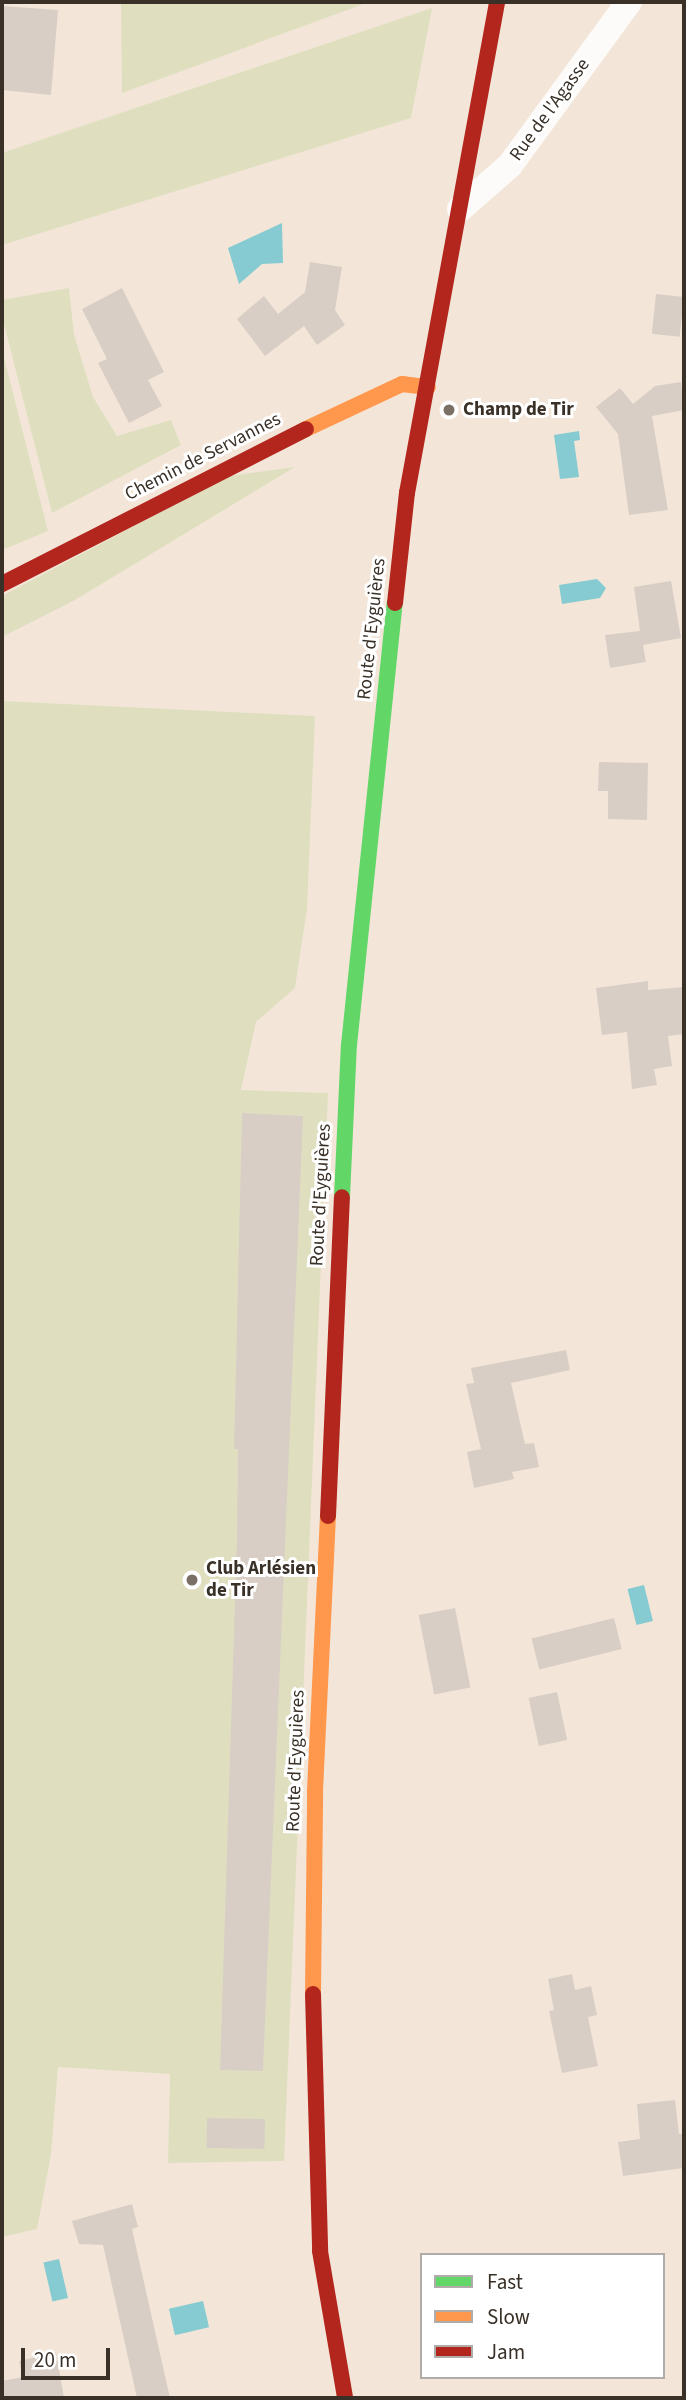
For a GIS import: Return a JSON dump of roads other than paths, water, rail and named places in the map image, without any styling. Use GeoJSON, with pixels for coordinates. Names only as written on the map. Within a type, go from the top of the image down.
{"type":"FeatureCollection","features":[{"type":"Feature","properties":{"kind":"main road","name":"Route d'Eyguières"},"geometry":{"type":"LineString","coordinates":[[345,2398],[320,2251],[312,2053],[316,1763],[349,1045],[407,493],[498,2]]}},
{"type":"Feature","properties":{"kind":"main road","name":"Chemin de Servannes"},"geometry":{"type":"LineString","coordinates":[[2,584],[222,468],[402,384],[428,387]]}},
{"type":"Feature","properties":{"kind":"street","name":"Rue de l'Agasse"},"geometry":{"type":"LineString","coordinates":[[460,209],[510,165],[629,2]]}},
{"type":"Feature","properties":{"kind":"water"},"geometry":{"type":"Polygon","coordinates":[[[282,223],[283,263],[262,264],[239,284],[228,248],[282,223]]]}},
{"type":"Feature","properties":{"kind":"water"},"geometry":{"type":"Polygon","coordinates":[[[579,431],[580,440],[574,441],[579,477],[560,479],[554,435],[579,431]]]}},
{"type":"Feature","properties":{"kind":"water"},"geometry":{"type":"Polygon","coordinates":[[[597,579],[606,588],[600,598],[562,604],[559,585],[597,579]]]}},
{"type":"Feature","properties":{"kind":"water"},"geometry":{"type":"Polygon","coordinates":[[[644,1585],[653,1621],[636,1625],[628,1589],[644,1585]]]}},
{"type":"Feature","properties":{"kind":"water"},"geometry":{"type":"Polygon","coordinates":[[[59,2259],[68,2298],[52,2302],[43,2263],[59,2259]]]}},
{"type":"Feature","properties":{"kind":"water"},"geometry":{"type":"Polygon","coordinates":[[[203,2301],[209,2327],[175,2335],[169,2309],[203,2301]]]}},
{"type":"Feature","properties":{"kind":"place","name":"Champ de Tir"},"geometry":{"type":"Point","coordinates":[449,410]}},
{"type":"Feature","properties":{"kind":"place","name":"Club Arlésien de Tir"},"geometry":{"type":"Point","coordinates":[192,1580]}}]}
